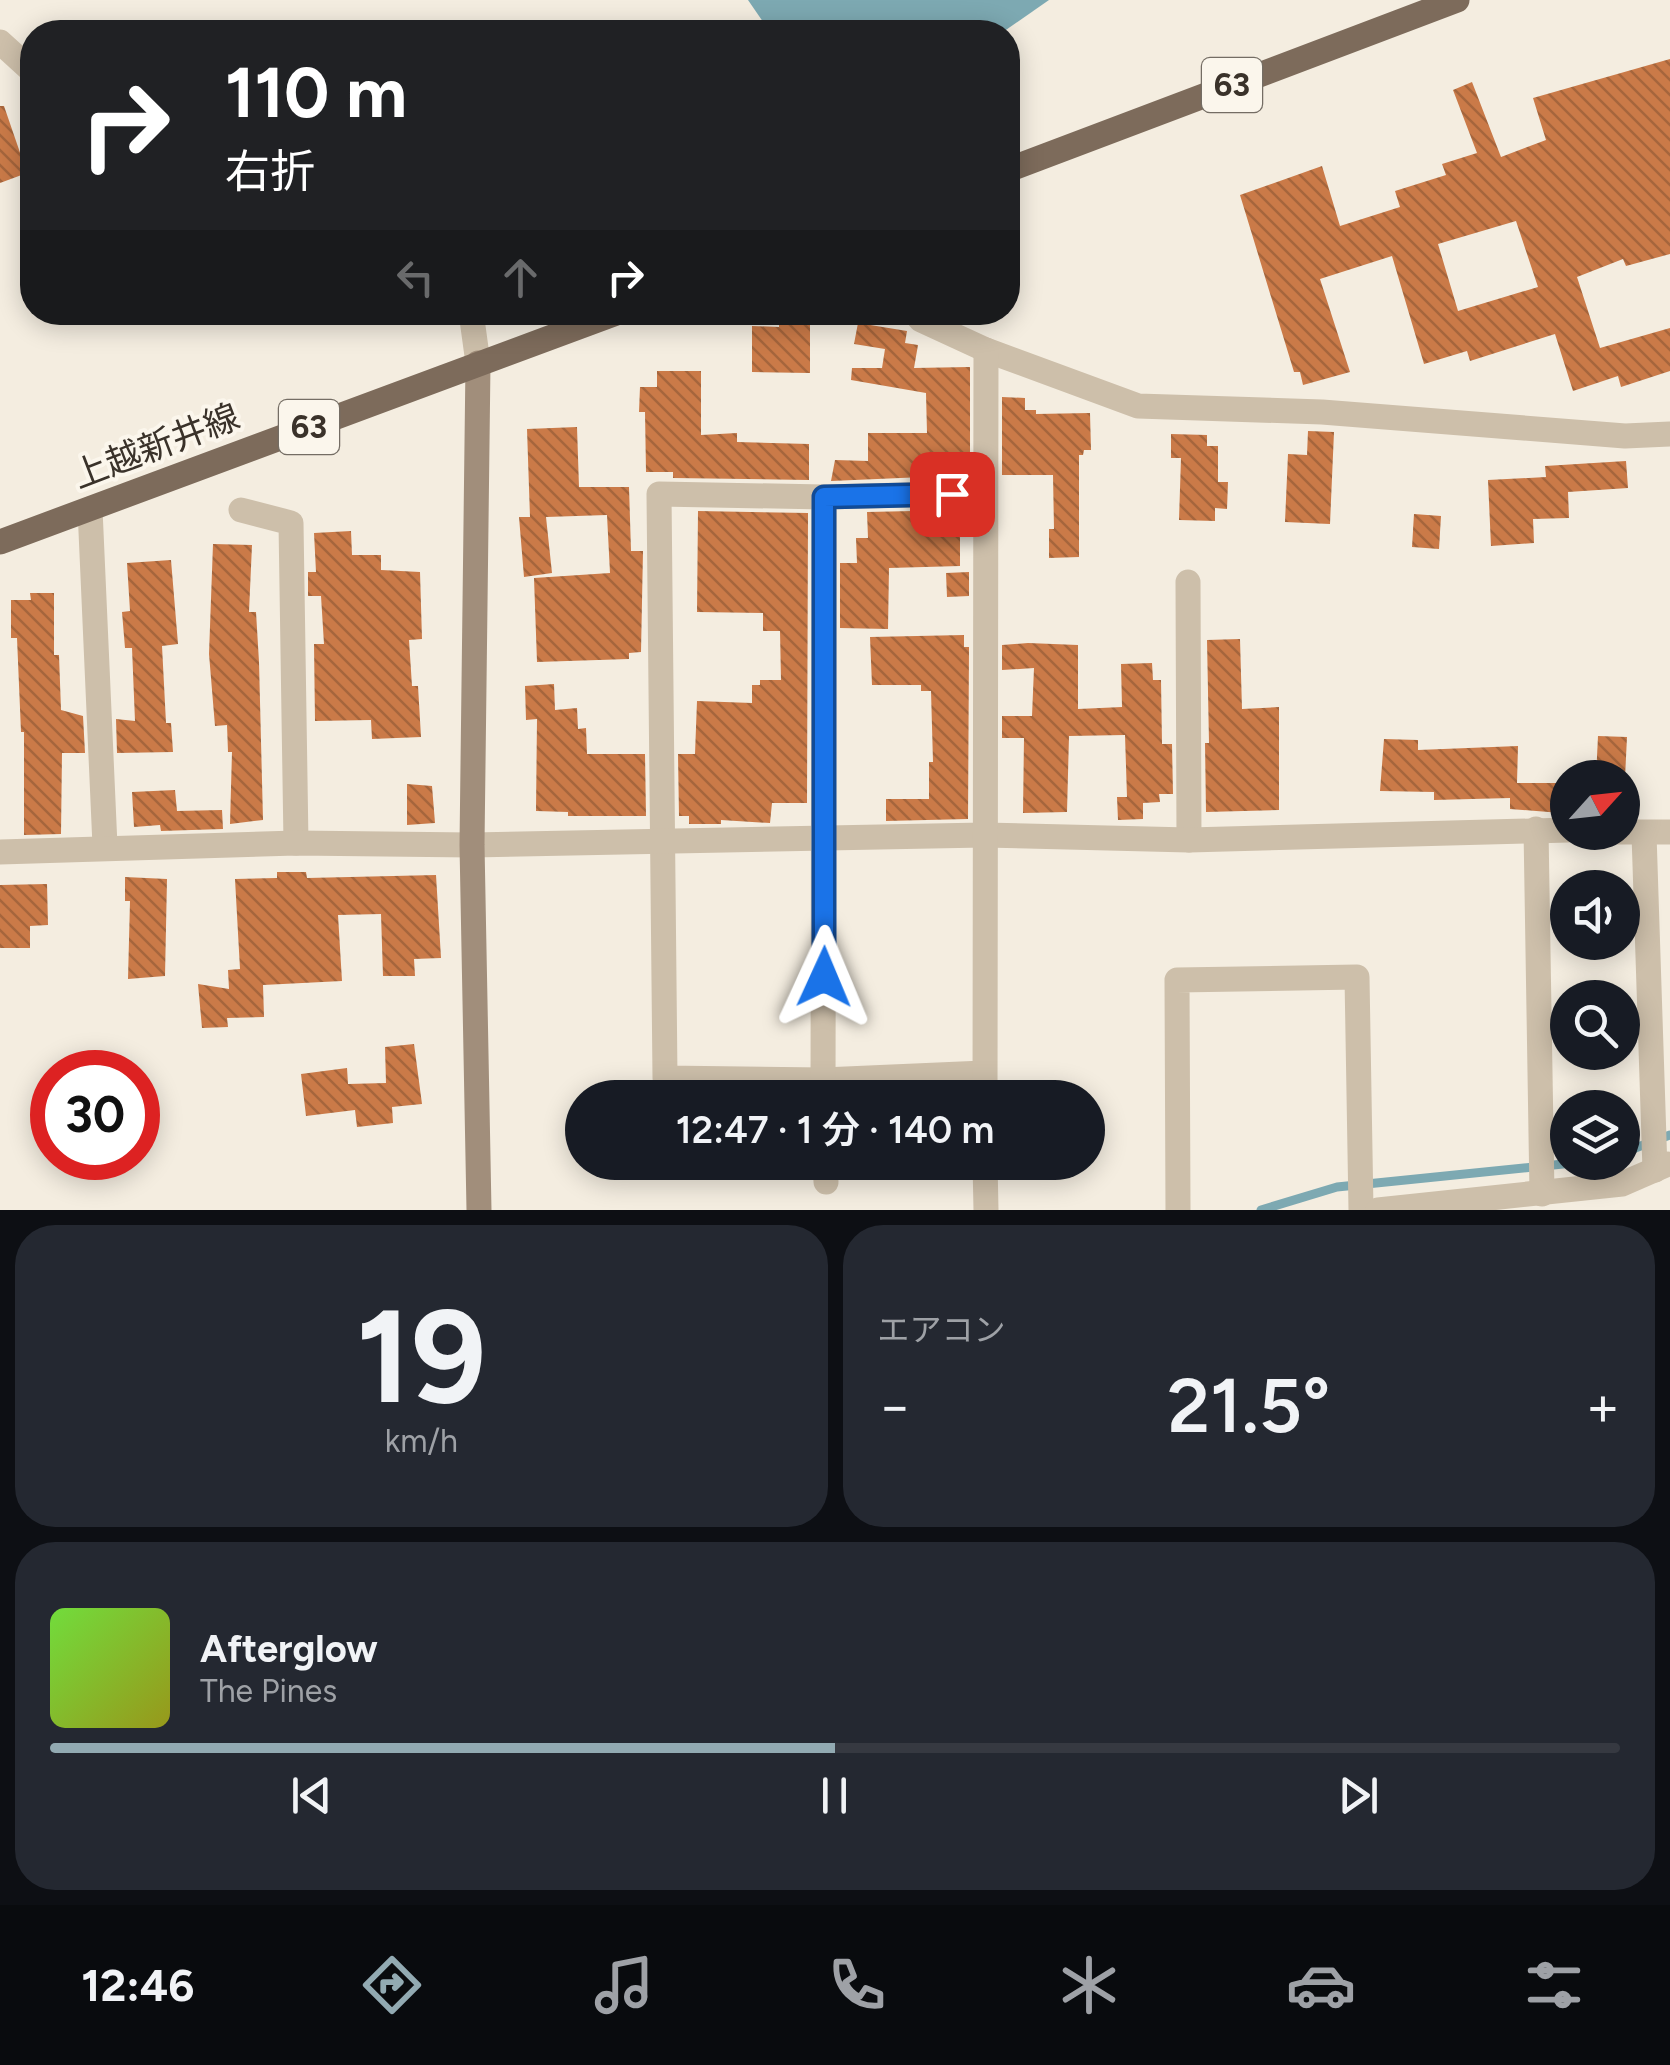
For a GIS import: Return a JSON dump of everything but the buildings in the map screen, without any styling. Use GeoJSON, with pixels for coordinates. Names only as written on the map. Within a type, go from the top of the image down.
{"type":"FeatureCollection","features":[{"type":"Feature","properties":{"kind":"main road","name":"63"},"geometry":{"type":"LineString","coordinates":[[1020,165],[1457,0]]}},
{"type":"Feature","properties":{"kind":"main road","name":"上越新井線"},"geometry":{"type":"LineString","coordinates":[[0,542],[584,325]]}},
{"type":"Feature","properties":{"kind":"street"},"geometry":{"type":"LineString","coordinates":[[0,42],[20,60]]}},
{"type":"Feature","properties":{"kind":"street"},"geometry":{"type":"LineString","coordinates":[[474,325],[478,364],[472,845],[480,1210]]}},
{"type":"Feature","properties":{"kind":"street"},"geometry":{"type":"LineString","coordinates":[[932,325],[986,350],[1138,406],[1322,412],[1624,436],[1670,434]]}},
{"type":"Feature","properties":{"kind":"street"},"geometry":{"type":"LineString","coordinates":[[985,1080],[986,350]]}},
{"type":"Feature","properties":{"kind":"street"},"geometry":{"type":"LineString","coordinates":[[695,1080],[666,1078],[659,494],[824,497],[984,494]]}},
{"type":"Feature","properties":{"kind":"street"},"geometry":{"type":"LineString","coordinates":[[823,1080],[824,497]]}},
{"type":"Feature","properties":{"kind":"street"},"geometry":{"type":"LineString","coordinates":[[90,508],[105,846]]}},
{"type":"Feature","properties":{"kind":"street"},"geometry":{"type":"LineString","coordinates":[[241,510],[291,523],[296,843]]}},
{"type":"Feature","properties":{"kind":"street"},"geometry":{"type":"LineString","coordinates":[[1188,582],[1190,840]]}},
{"type":"Feature","properties":{"kind":"street"},"geometry":{"type":"LineString","coordinates":[[1536,829],[1542,1194]]}},
{"type":"Feature","properties":{"kind":"street"},"geometry":{"type":"LineString","coordinates":[[0,852],[105,846],[472,845],[984,834],[1190,840],[1550,829]]}},
{"type":"Feature","properties":{"kind":"street"},"geometry":{"type":"LineString","coordinates":[[1378,1210],[1622,1184],[1663,1167],[1657,833]]}},
{"type":"Feature","properties":{"kind":"street"},"geometry":{"type":"LineString","coordinates":[[1178,1210],[1176,980],[1357,977],[1362,1210]]}},
{"type":"Feature","properties":{"kind":"street"},"geometry":{"type":"LineString","coordinates":[[985,1180],[986,1210]]}},
{"type":"Feature","properties":{"kind":"water"},"geometry":{"type":"Polygon","coordinates":[[[748,0],[1049,0],[1020,20],[762,20],[748,0]]]}},
{"type":"Feature","properties":{"kind":"waterway"},"geometry":{"type":"LineString","coordinates":[[1640,1146],[1670,1135]]}},
{"type":"Feature","properties":{"kind":"waterway"},"geometry":{"type":"LineString","coordinates":[[1261,1210],[1337,1187],[1550,1165]]}},
{"type":"Feature","properties":{"kind":"route"},"geometry":{"type":"LineString","coordinates":[[824,977],[824,497],[952,494]]}}]}
